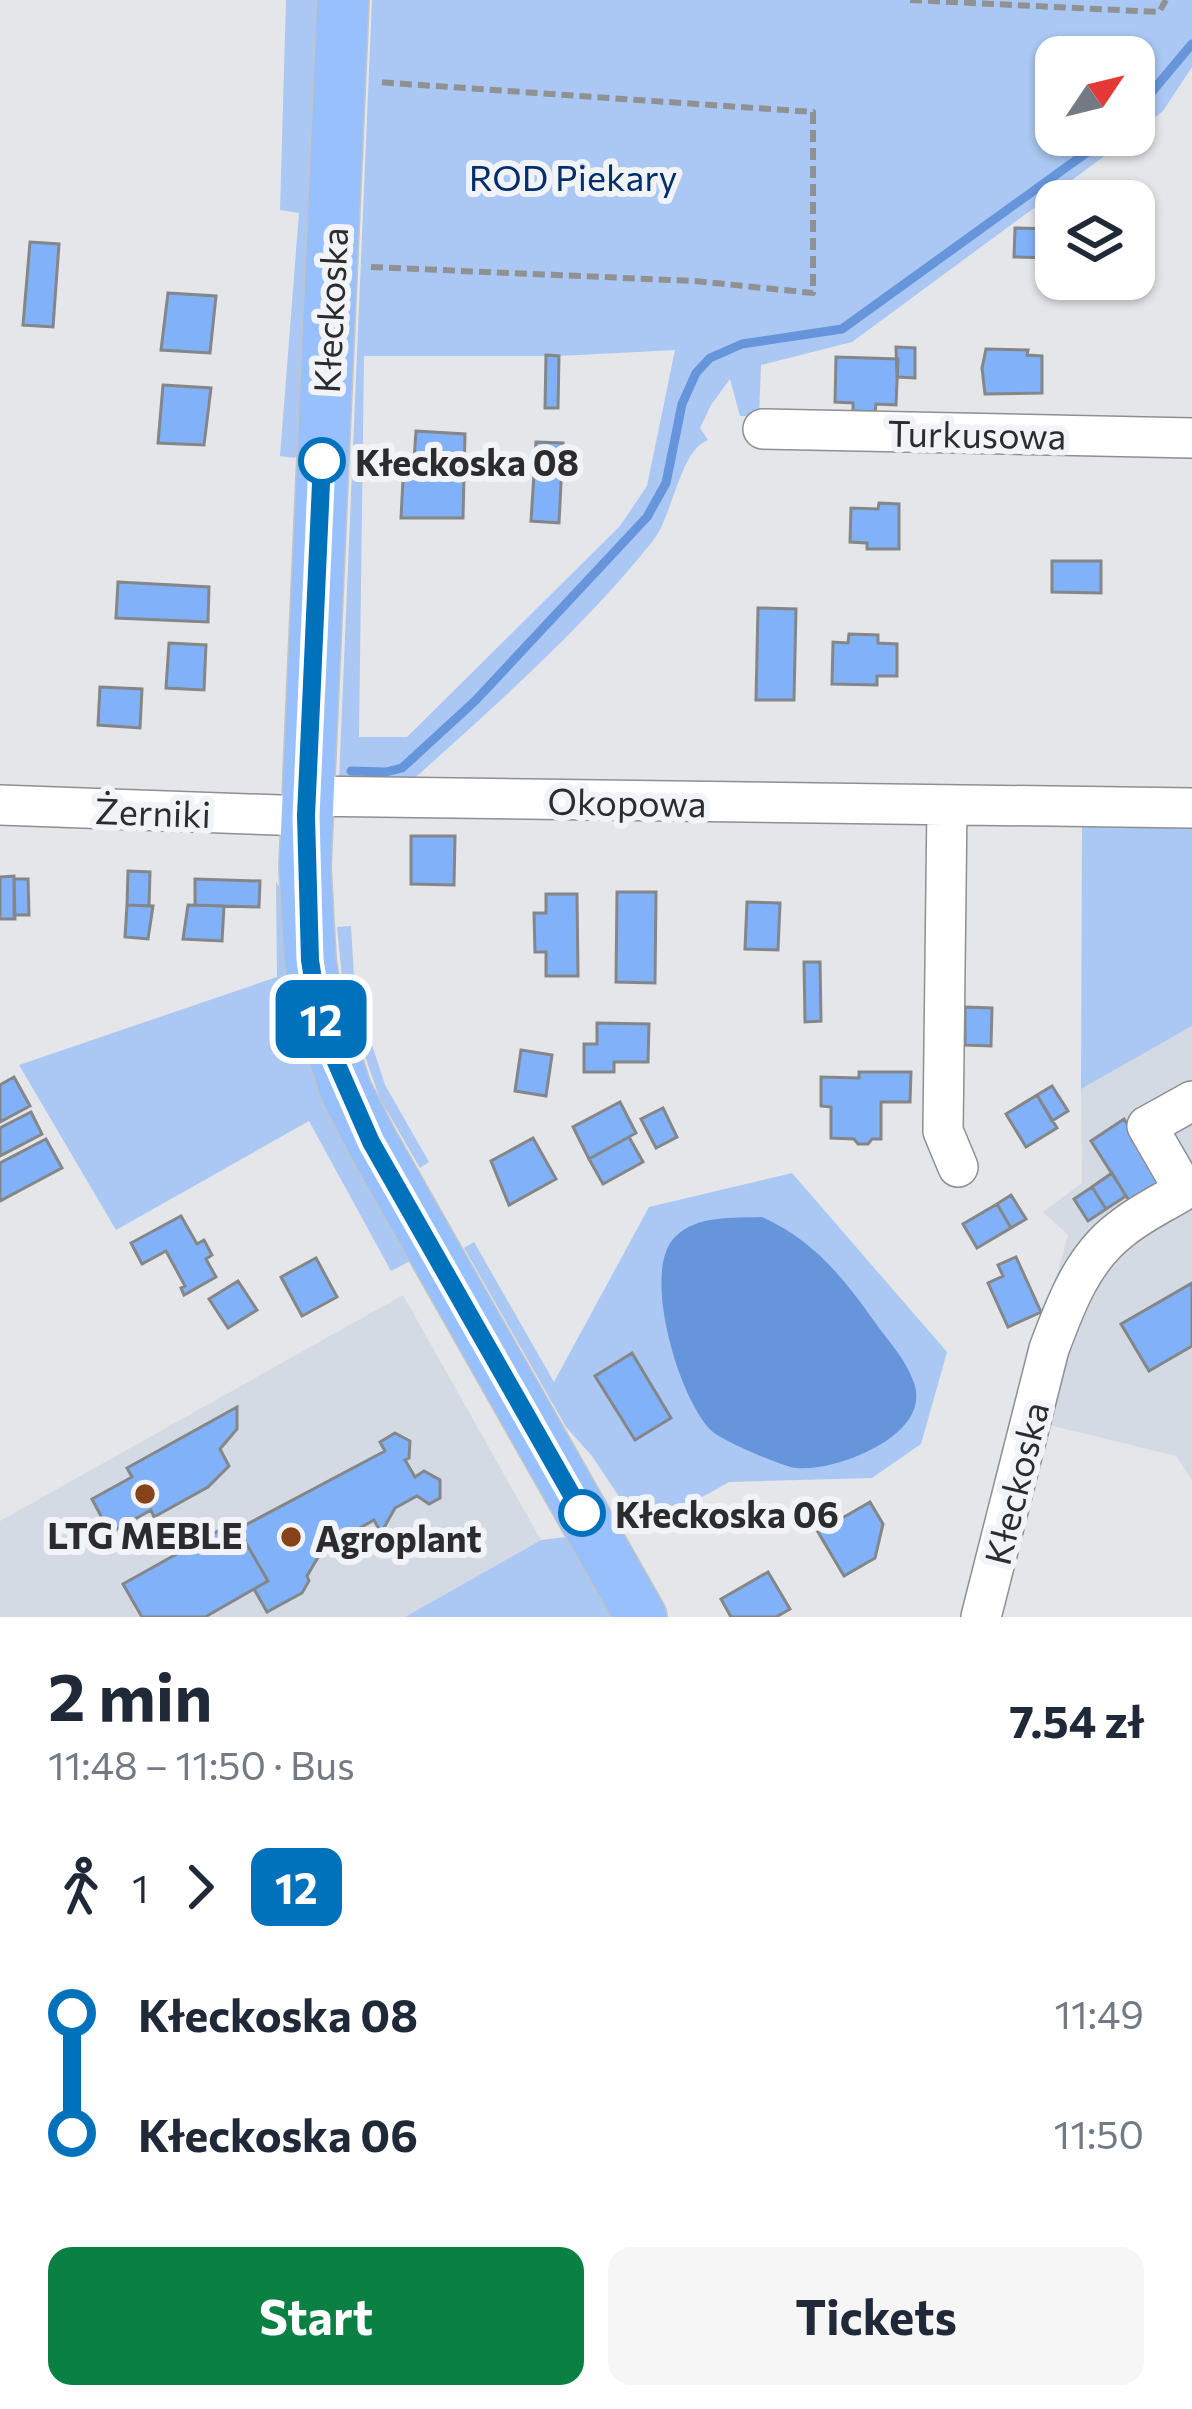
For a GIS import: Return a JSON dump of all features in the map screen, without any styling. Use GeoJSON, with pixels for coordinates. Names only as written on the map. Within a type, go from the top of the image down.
{"type":"FeatureCollection","features":[{"type":"Feature","properties":{"kind":"main road","name":"Kłeckoska"},"geometry":{"type":"LineString","coordinates":[[344,0],[306,806],[310,960],[323,1026],[346,1091],[419,1229],[641,1617]]}},
{"type":"Feature","properties":{"kind":"street","name":"Turkusowa"},"geometry":{"type":"LineString","coordinates":[[763,429],[1192,438]]}},
{"type":"Feature","properties":{"kind":"street","name":"Żerniki"},"geometry":{"type":"LineString","coordinates":[[0,805],[306,806]]}},
{"type":"Feature","properties":{"kind":"street"},"geometry":{"type":"LineString","coordinates":[[947,805],[944,1131],[958,1167]]}},
{"type":"Feature","properties":{"kind":"street","name":"Okopowa"},"geometry":{"type":"LineString","coordinates":[[306,806],[1192,808]]}},
{"type":"Feature","properties":{"kind":"street","name":"Kłeckoska"},"geometry":{"type":"LineString","coordinates":[[981,1617],[1049,1349],[1064,1308],[1086,1265],[1118,1231],[1184,1190],[1147,1126],[1192,1101]]}},
{"type":"Feature","properties":{"kind":"path"},"geometry":{"type":"LineString","coordinates":[[910,0],[1159,12],[1166,0]]}},
{"type":"Feature","properties":{"kind":"path"},"geometry":{"type":"LineString","coordinates":[[331,265],[694,281],[813,293],[813,112],[376,82],[340,85]]}},
{"type":"Feature","properties":{"kind":"shaded area"},"geometry":{"type":"Polygon","coordinates":[[[1192,1026],[1192,1480],[1176,1456],[1045,1424],[1037,1346],[1068,1235],[1043,1212],[1082,1183],[1081,1089],[1192,1026]]]}},
{"type":"Feature","properties":{"kind":"shaded area"},"geometry":{"type":"Polygon","coordinates":[[[762,1217],[797,1237],[838,1274],[896,1350],[914,1383],[916,1399],[904,1426],[847,1460],[796,1468],[719,1436],[700,1417],[677,1367],[663,1306],[665,1254],[675,1237],[694,1225],[762,1217]]]}},
{"type":"Feature","properties":{"kind":"shaded area"},"geometry":{"type":"Polygon","coordinates":[[[403,1295],[541,1540],[405,1617],[0,1617],[0,1521],[403,1295]]]}},
{"type":"Feature","properties":{"kind":"green space"},"geometry":{"type":"Polygon","coordinates":[[[286,0],[319,0],[301,454],[294,458],[280,456],[299,213],[280,210],[286,0]]]}},
{"type":"Feature","properties":{"kind":"green space","name":"ROD Piekary"},"geometry":{"type":"Polygon","coordinates":[[[372,0],[1192,0],[1192,67],[1155,117],[1155,36],[1035,36],[1035,156],[1104,156],[1072,180],[1035,180],[1035,207],[852,342],[761,365],[759,416],[740,416],[730,379],[700,428],[708,440],[690,457],[652,542],[569,635],[416,777],[339,779],[372,0]],[[675,350],[559,356],[364,356],[359,737],[407,737],[620,526],[647,486],[675,350]]]}},
{"type":"Feature","properties":{"kind":"green space"},"geometry":{"type":"Polygon","coordinates":[[[1082,816],[1192,819],[1192,1026],[1081,1089],[1082,816]]]}},
{"type":"Feature","properties":{"kind":"green space"},"geometry":{"type":"Polygon","coordinates":[[[276,881],[283,896],[285,978],[305,1056],[410,1261],[391,1271],[309,1121],[116,1230],[19,1065],[277,977],[276,881]]]}},
{"type":"Feature","properties":{"kind":"green space"},"geometry":{"type":"Polygon","coordinates":[[[351,926],[355,993],[385,1085],[429,1162],[420,1168],[380,1099],[344,997],[337,927],[351,926]]]}},
{"type":"Feature","properties":{"kind":"green space"},"geometry":{"type":"Polygon","coordinates":[[[792,1173],[947,1352],[921,1444],[872,1478],[729,1482],[642,1531],[592,1456],[566,1427],[464,1248],[474,1242],[554,1382],[649,1207],[792,1173]]]}},
{"type":"Feature","properties":{"kind":"green space"},"geometry":{"type":"Polygon","coordinates":[[[566,1537],[612,1617],[405,1617],[541,1540],[566,1537]]]}},
{"type":"Feature","properties":{"kind":"building"},"geometry":{"type":"Polygon","coordinates":[[[1015,228],[1035,229],[1035,258],[1014,257],[1015,228]]]}},
{"type":"Feature","properties":{"kind":"building"},"geometry":{"type":"Polygon","coordinates":[[[30,242],[59,244],[53,327],[23,325],[30,242]]]}},
{"type":"Feature","properties":{"kind":"building"},"geometry":{"type":"Polygon","coordinates":[[[168,293],[216,296],[210,353],[161,350],[168,293]]]}},
{"type":"Feature","properties":{"kind":"building"},"geometry":{"type":"Polygon","coordinates":[[[896,347],[915,348],[915,378],[897,377],[896,347]]]}},
{"type":"Feature","properties":{"kind":"building"},"geometry":{"type":"Polygon","coordinates":[[[986,349],[1028,350],[1027,355],[1042,356],[1042,393],[985,394],[986,349]]]}},
{"type":"Feature","properties":{"kind":"building"},"geometry":{"type":"Polygon","coordinates":[[[546,355],[559,356],[558,408],[545,408],[546,355]]]}},
{"type":"Feature","properties":{"kind":"building"},"geometry":{"type":"Polygon","coordinates":[[[836,357],[898,359],[896,405],[876,404],[875,412],[853,411],[853,403],[835,402],[836,357]]]}},
{"type":"Feature","properties":{"kind":"building"},"geometry":{"type":"Polygon","coordinates":[[[163,385],[211,388],[204,445],[158,443],[163,385]]]}},
{"type":"Feature","properties":{"kind":"building"},"geometry":{"type":"Polygon","coordinates":[[[416,431],[465,434],[463,518],[401,518],[404,460],[414,460],[416,431]]]}},
{"type":"Feature","properties":{"kind":"building"},"geometry":{"type":"Polygon","coordinates":[[[536,442],[563,443],[559,523],[531,521],[536,442]]]}},
{"type":"Feature","properties":{"kind":"building"},"geometry":{"type":"Polygon","coordinates":[[[879,503],[899,504],[899,549],[867,549],[867,543],[850,542],[851,508],[878,509],[879,503]]]}},
{"type":"Feature","properties":{"kind":"building"},"geometry":{"type":"Polygon","coordinates":[[[1052,561],[1101,561],[1101,593],[1052,592],[1052,561]]]}},
{"type":"Feature","properties":{"kind":"building"},"geometry":{"type":"Polygon","coordinates":[[[118,582],[209,587],[208,622],[116,618],[118,582]]]}},
{"type":"Feature","properties":{"kind":"building"},"geometry":{"type":"Polygon","coordinates":[[[758,608],[796,609],[794,700],[756,700],[758,608]]]}},
{"type":"Feature","properties":{"kind":"building"},"geometry":{"type":"Polygon","coordinates":[[[849,634],[878,635],[878,643],[897,644],[897,676],[877,676],[877,685],[832,684],[833,642],[848,643],[849,634]]]}},
{"type":"Feature","properties":{"kind":"building"},"geometry":{"type":"Polygon","coordinates":[[[169,643],[206,645],[204,690],[166,688],[169,643]]]}},
{"type":"Feature","properties":{"kind":"building"},"geometry":{"type":"Polygon","coordinates":[[[100,687],[142,689],[140,728],[98,725],[100,687]]]}},
{"type":"Feature","properties":{"kind":"building"},"geometry":{"type":"Polygon","coordinates":[[[411,836],[455,836],[454,885],[411,884],[411,836]]]}},
{"type":"Feature","properties":{"kind":"building"},"geometry":{"type":"Polygon","coordinates":[[[128,871],[150,872],[149,906],[127,905],[128,871]]]}},
{"type":"Feature","properties":{"kind":"building"},"geometry":{"type":"Polygon","coordinates":[[[14,876],[15,919],[0,919],[0,877],[14,876]]]}},
{"type":"Feature","properties":{"kind":"building"},"geometry":{"type":"Polygon","coordinates":[[[14,879],[28,879],[29,915],[14,915],[14,879]]]}},
{"type":"Feature","properties":{"kind":"building"},"geometry":{"type":"Polygon","coordinates":[[[195,879],[260,881],[259,907],[195,905],[195,879]]]}},
{"type":"Feature","properties":{"kind":"building"},"geometry":{"type":"Polygon","coordinates":[[[617,892],[656,892],[655,983],[616,982],[617,892]]]}},
{"type":"Feature","properties":{"kind":"building"},"geometry":{"type":"Polygon","coordinates":[[[546,894],[577,894],[578,976],[546,976],[546,952],[535,952],[534,913],[546,913],[546,894]]]}},
{"type":"Feature","properties":{"kind":"building"},"geometry":{"type":"Polygon","coordinates":[[[747,902],[780,903],[778,950],[745,949],[747,902]]]}},
{"type":"Feature","properties":{"kind":"building"},"geometry":{"type":"Polygon","coordinates":[[[127,905],[153,906],[148,939],[125,937],[127,905]]]}},
{"type":"Feature","properties":{"kind":"building"},"geometry":{"type":"Polygon","coordinates":[[[188,905],[224,906],[222,941],[183,939],[188,905]]]}},
{"type":"Feature","properties":{"kind":"building"},"geometry":{"type":"Polygon","coordinates":[[[804,962],[820,962],[821,1021],[805,1022],[804,962]]]}},
{"type":"Feature","properties":{"kind":"building"},"geometry":{"type":"Polygon","coordinates":[[[965,1007],[992,1008],[991,1046],[965,1045],[965,1007]]]}},
{"type":"Feature","properties":{"kind":"building"},"geometry":{"type":"Polygon","coordinates":[[[597,1023],[649,1024],[648,1062],[614,1062],[614,1072],[584,1072],[584,1044],[597,1044],[597,1023]]]}},
{"type":"Feature","properties":{"kind":"building"},"geometry":{"type":"Polygon","coordinates":[[[521,1050],[552,1055],[546,1096],[515,1091],[521,1050]]]}},
{"type":"Feature","properties":{"kind":"building"},"geometry":{"type":"Polygon","coordinates":[[[859,1072],[911,1072],[910,1102],[881,1102],[881,1139],[868,1144],[831,1138],[831,1107],[821,1106],[821,1077],[859,1078],[859,1072]]]}},
{"type":"Feature","properties":{"kind":"building"},"geometry":{"type":"Polygon","coordinates":[[[14,1077],[30,1106],[0,1122],[0,1085],[14,1077]]]}},
{"type":"Feature","properties":{"kind":"building"},"geometry":{"type":"Polygon","coordinates":[[[1052,1086],[1068,1111],[1052,1121],[1037,1095],[1052,1086]]]}},
{"type":"Feature","properties":{"kind":"building"},"geometry":{"type":"Polygon","coordinates":[[[1037,1095],[1057,1128],[1026,1147],[1006,1114],[1037,1095]]]}},
{"type":"Feature","properties":{"kind":"building"},"geometry":{"type":"Polygon","coordinates":[[[620,1102],[636,1133],[589,1159],[573,1127],[620,1102]]]}},
{"type":"Feature","properties":{"kind":"building"},"geometry":{"type":"Polygon","coordinates":[[[663,1108],[677,1137],[656,1148],[641,1119],[663,1108]]]}},
{"type":"Feature","properties":{"kind":"building"},"geometry":{"type":"Polygon","coordinates":[[[31,1112],[42,1134],[0,1156],[0,1128],[31,1112]]]}},
{"type":"Feature","properties":{"kind":"building"},"geometry":{"type":"Polygon","coordinates":[[[1124,1119],[1164,1181],[1130,1202],[1091,1141],[1124,1119]]]}},
{"type":"Feature","properties":{"kind":"building"},"geometry":{"type":"Polygon","coordinates":[[[629,1137],[643,1162],[603,1184],[589,1159],[629,1137]]]}},
{"type":"Feature","properties":{"kind":"building"},"geometry":{"type":"Polygon","coordinates":[[[533,1138],[556,1179],[509,1205],[491,1161],[533,1138]]]}},
{"type":"Feature","properties":{"kind":"building"},"geometry":{"type":"Polygon","coordinates":[[[46,1139],[62,1168],[0,1201],[0,1163],[46,1139]]]}},
{"type":"Feature","properties":{"kind":"building"},"geometry":{"type":"Polygon","coordinates":[[[1112,1173],[1126,1196],[1106,1209],[1092,1187],[1112,1173]]]}},
{"type":"Feature","properties":{"kind":"building"},"geometry":{"type":"Polygon","coordinates":[[[1092,1187],[1106,1209],[1088,1221],[1074,1199],[1092,1187]]]}},
{"type":"Feature","properties":{"kind":"building"},"geometry":{"type":"Polygon","coordinates":[[[1011,1195],[1026,1219],[1011,1228],[997,1204],[1011,1195]]]}},
{"type":"Feature","properties":{"kind":"building"},"geometry":{"type":"Polygon","coordinates":[[[997,1204],[1011,1228],[977,1248],[963,1224],[997,1204]]]}},
{"type":"Feature","properties":{"kind":"building"},"geometry":{"type":"Polygon","coordinates":[[[181,1216],[197,1244],[204,1240],[212,1255],[206,1259],[216,1277],[184,1295],[181,1288],[185,1286],[166,1251],[142,1264],[131,1243],[181,1216]]]}},
{"type":"Feature","properties":{"kind":"building"},"geometry":{"type":"Polygon","coordinates":[[[1016,1257],[1041,1312],[1008,1327],[988,1283],[1003,1276],[998,1265],[1016,1257]]]}},
{"type":"Feature","properties":{"kind":"building"},"geometry":{"type":"Polygon","coordinates":[[[316,1258],[337,1297],[302,1316],[281,1277],[316,1258]]]}},
{"type":"Feature","properties":{"kind":"building"},"geometry":{"type":"Polygon","coordinates":[[[238,1281],[257,1310],[228,1328],[209,1299],[238,1281]]]}},
{"type":"Feature","properties":{"kind":"building"},"geometry":{"type":"Polygon","coordinates":[[[1192,1283],[1192,1346],[1149,1371],[1121,1324],[1192,1283]]]}},
{"type":"Feature","properties":{"kind":"building"},"geometry":{"type":"Polygon","coordinates":[[[632,1353],[671,1418],[635,1440],[595,1376],[632,1353]]]}},
{"type":"Feature","properties":{"kind":"building"},"geometry":{"type":"Polygon","coordinates":[[[237,1407],[237,1429],[220,1449],[229,1466],[208,1487],[154,1517],[151,1510],[110,1533],[92,1499],[132,1477],[127,1468],[237,1407]]]}},
{"type":"Feature","properties":{"kind":"building"},"geometry":{"type":"Polygon","coordinates":[[[395,1433],[410,1441],[405,1460],[415,1477],[424,1471],[440,1480],[440,1498],[429,1504],[417,1496],[395,1508],[381,1533],[374,1520],[349,1534],[346,1529],[336,1535],[338,1541],[323,1549],[302,1593],[267,1612],[254,1589],[268,1581],[238,1529],[385,1451],[380,1442],[395,1433]]]}},
{"type":"Feature","properties":{"kind":"building"},"geometry":{"type":"Polygon","coordinates":[[[870,1502],[883,1524],[875,1558],[844,1576],[818,1532],[870,1502]]]}},
{"type":"Feature","properties":{"kind":"building"},"geometry":{"type":"Polygon","coordinates":[[[234,1522],[268,1581],[205,1617],[142,1617],[123,1584],[234,1522]]]}},
{"type":"Feature","properties":{"kind":"building"},"geometry":{"type":"Polygon","coordinates":[[[768,1572],[790,1609],[776,1617],[731,1617],[721,1599],[768,1572]]]}},
{"type":"Feature","properties":{"kind":"waterway"},"geometry":{"type":"LineString","coordinates":[[1155,88],[1192,44]]}},
{"type":"Feature","properties":{"kind":"waterway"},"geometry":{"type":"LineString","coordinates":[[351,771],[402,768],[475,701],[647,517],[666,483],[682,404],[696,373],[710,358],[742,344],[842,329],[1082,156]]}},
{"type":"Feature","properties":{"kind":"bus line","name":"12"},"geometry":{"type":"LineString","coordinates":[[322,461],[305,867],[316,999],[346,1091],[371,1142],[582,1513]]}},
{"type":"Feature","properties":{"kind":"place","name":"Kłeckoska 08"},"geometry":{"type":"Point","coordinates":[322,461]}},
{"type":"Feature","properties":{"kind":"place","name":"LTG MEBLE"},"geometry":{"type":"Point","coordinates":[145,1494]}},
{"type":"Feature","properties":{"kind":"place","name":"Kłeckoska 06"},"geometry":{"type":"Point","coordinates":[582,1513]}},
{"type":"Feature","properties":{"kind":"place","name":"Agroplant"},"geometry":{"type":"Point","coordinates":[291,1537]}}]}
